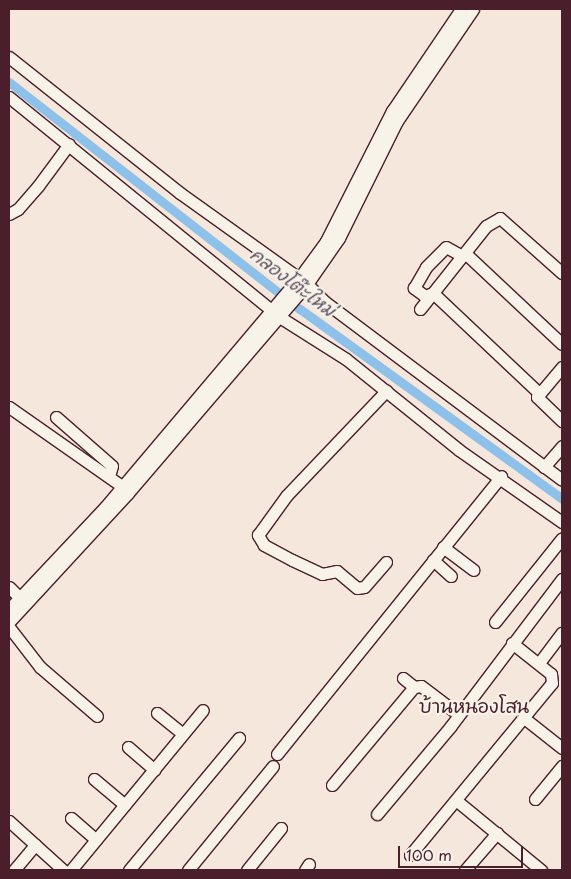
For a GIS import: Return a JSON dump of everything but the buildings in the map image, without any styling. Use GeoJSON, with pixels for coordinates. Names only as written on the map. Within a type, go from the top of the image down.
{"type":"FeatureCollection","features":[{"type":"Feature","properties":{"kind":"street"},"geometry":{"type":"LineString","coordinates":[[301,283],[326,241],[392,110],[461,9]]}},
{"type":"Feature","properties":{"kind":"street"},"geometry":{"type":"LineString","coordinates":[[9,609],[122,486],[339,238],[397,121],[473,9]]}},
{"type":"Feature","properties":{"kind":"street"},"geometry":{"type":"LineString","coordinates":[[9,57],[180,193],[562,480]]}},
{"type":"Feature","properties":{"kind":"street"},"geometry":{"type":"LineString","coordinates":[[9,97],[276,311],[346,359],[459,450],[500,476],[562,522]]}},
{"type":"Feature","properties":{"kind":"street"},"geometry":{"type":"LineString","coordinates":[[9,214],[33,192],[70,144]]}},
{"type":"Feature","properties":{"kind":"street"},"geometry":{"type":"LineString","coordinates":[[420,309],[486,226],[504,219],[562,273]]}},
{"type":"Feature","properties":{"kind":"street"},"geometry":{"type":"LineString","coordinates":[[433,293],[425,296],[414,288],[426,268],[443,248],[451,248],[463,254],[562,344]]}},
{"type":"Feature","properties":{"kind":"street"},"geometry":{"type":"LineString","coordinates":[[433,293],[539,393]]}},
{"type":"Feature","properties":{"kind":"street"},"geometry":{"type":"LineString","coordinates":[[9,622],[128,493],[276,311]]}},
{"type":"Feature","properties":{"kind":"street"},"geometry":{"type":"LineString","coordinates":[[562,367],[539,393],[539,402],[562,422]]}},
{"type":"Feature","properties":{"kind":"street"},"geometry":{"type":"LineString","coordinates":[[386,391],[287,495],[258,536],[264,545],[322,574],[337,570],[357,588],[364,587],[386,562]]}},
{"type":"Feature","properties":{"kind":"street"},"geometry":{"type":"LineString","coordinates":[[9,407],[122,486]]}},
{"type":"Feature","properties":{"kind":"street"},"geometry":{"type":"LineString","coordinates":[[56,417],[112,466],[109,476]]}},
{"type":"Feature","properties":{"kind":"street"},"geometry":{"type":"LineString","coordinates":[[544,466],[562,446]]}},
{"type":"Feature","properties":{"kind":"street"},"geometry":{"type":"LineString","coordinates":[[277,754],[500,476]]}},
{"type":"Feature","properties":{"kind":"street"},"geometry":{"type":"LineString","coordinates":[[495,622],[562,538]]}},
{"type":"Feature","properties":{"kind":"street"},"geometry":{"type":"LineString","coordinates":[[443,547],[473,570]]}},
{"type":"Feature","properties":{"kind":"street"},"geometry":{"type":"LineString","coordinates":[[433,560],[451,576]]}},
{"type":"Feature","properties":{"kind":"street"},"geometry":{"type":"LineString","coordinates":[[377,814],[458,714],[562,579]]}},
{"type":"Feature","properties":{"kind":"street"},"geometry":{"type":"LineString","coordinates":[[9,586],[20,598]]}},
{"type":"Feature","properties":{"kind":"street"},"geometry":{"type":"LineString","coordinates":[[9,627],[40,667],[97,716]]}},
{"type":"Feature","properties":{"kind":"street"},"geometry":{"type":"LineString","coordinates":[[539,663],[562,633]]}},
{"type":"Feature","properties":{"kind":"street"},"geometry":{"type":"LineString","coordinates":[[410,855],[457,801],[553,679],[539,663],[512,643]]}},
{"type":"Feature","properties":{"kind":"street"},"geometry":{"type":"LineString","coordinates":[[403,678],[414,687]]}},
{"type":"Feature","properties":{"kind":"street"},"geometry":{"type":"LineString","coordinates":[[332,784],[414,687],[421,686],[458,714]]}},
{"type":"Feature","properties":{"kind":"street"},"geometry":{"type":"LineString","coordinates":[[71,870],[202,710]]}},
{"type":"Feature","properties":{"kind":"street"},"geometry":{"type":"LineString","coordinates":[[157,713],[183,734]]}},
{"type":"Feature","properties":{"kind":"street"},"geometry":{"type":"LineString","coordinates":[[524,718],[562,748]]}},
{"type":"Feature","properties":{"kind":"street"},"geometry":{"type":"LineString","coordinates":[[129,870],[240,738]]}},
{"type":"Feature","properties":{"kind":"street"},"geometry":{"type":"LineString","coordinates":[[128,747],[154,770]]}},
{"type":"Feature","properties":{"kind":"street"},"geometry":{"type":"LineString","coordinates":[[188,870],[273,766]]}},
{"type":"Feature","properties":{"kind":"street"},"geometry":{"type":"LineString","coordinates":[[535,799],[562,766]]}},
{"type":"Feature","properties":{"kind":"street"},"geometry":{"type":"LineString","coordinates":[[94,779],[125,805]]}},
{"type":"Feature","properties":{"kind":"street"},"geometry":{"type":"LineString","coordinates":[[457,801],[541,870]]}},
{"type":"Feature","properties":{"kind":"street"},"geometry":{"type":"LineString","coordinates":[[71,818],[96,840]]}},
{"type":"Feature","properties":{"kind":"street"},"geometry":{"type":"LineString","coordinates":[[9,822],[63,870]]}},
{"type":"Feature","properties":{"kind":"street"},"geometry":{"type":"LineString","coordinates":[[246,870],[280,828]]}},
{"type":"Feature","properties":{"kind":"street"},"geometry":{"type":"LineString","coordinates":[[466,870],[497,833]]}},
{"type":"Feature","properties":{"kind":"street"},"geometry":{"type":"LineString","coordinates":[[14,870],[35,845]]}},
{"type":"Feature","properties":{"kind":"waterway","name":"คลองโต๊ะใหม่"},"geometry":{"type":"LineString","coordinates":[[9,82],[300,309],[562,499]]}},
{"type":"Feature","properties":{"kind":"district","name":"บ้านหนองโสน"},"geometry":{"type":"Point","coordinates":[474,706]}}]}
